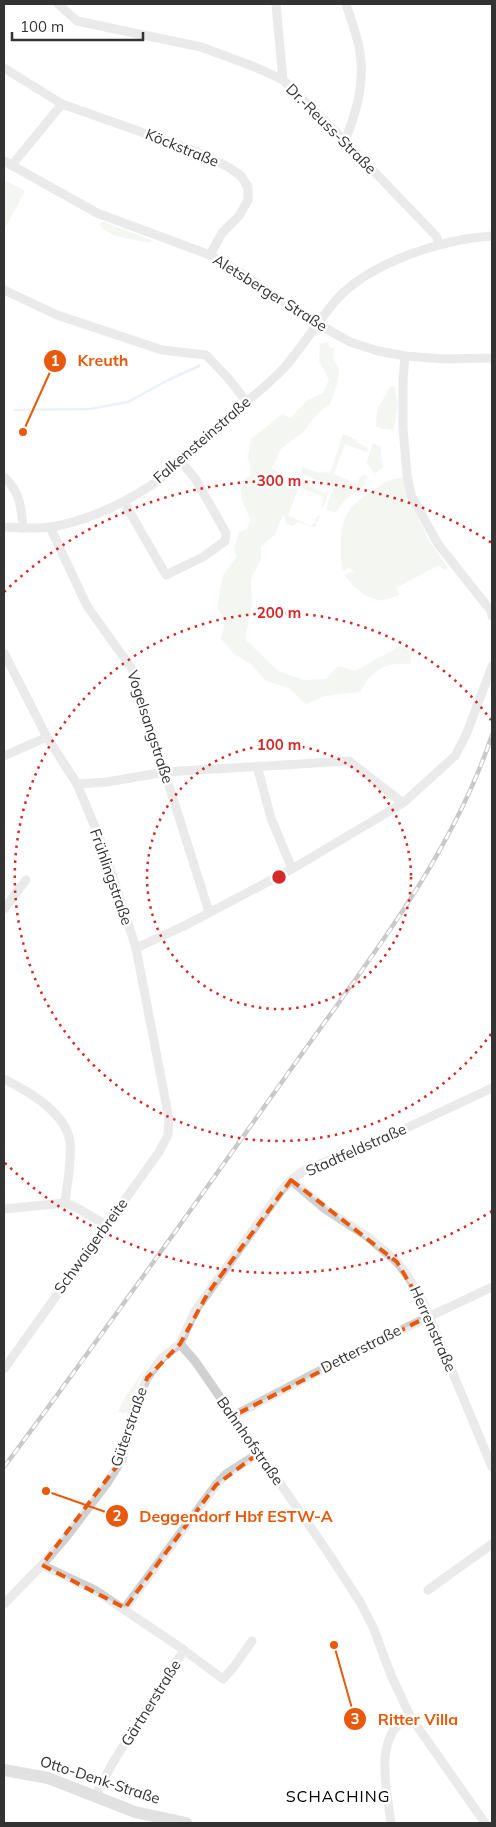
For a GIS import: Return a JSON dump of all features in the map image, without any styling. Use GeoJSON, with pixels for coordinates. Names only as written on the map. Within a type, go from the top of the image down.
{"type":"FeatureCollection","features":[{"type":"Feature","properties":{"kind":"street","name":"Dr.-Reuss-Straße"},"geometry":{"type":"LineString","coordinates":[[58,4],[77,21],[201,47],[256,67],[283,80],[345,141],[436,236],[440,245]]}},
{"type":"Feature","properties":{"kind":"street"},"geometry":{"type":"LineString","coordinates":[[276,4],[283,80]]}},
{"type":"Feature","properties":{"kind":"street"},"geometry":{"type":"LineString","coordinates":[[345,141],[361,89],[360,53],[346,4]]}},
{"type":"Feature","properties":{"kind":"street","name":"Köckstraße"},"geometry":{"type":"LineString","coordinates":[[4,68],[62,104],[195,151],[241,176],[248,187],[248,200],[239,216],[222,233],[210,255]]}},
{"type":"Feature","properties":{"kind":"street"},"geometry":{"type":"LineString","coordinates":[[8,163],[62,104]]}},
{"type":"Feature","properties":{"kind":"street","name":"Aletsberger Straße"},"geometry":{"type":"LineString","coordinates":[[8,163],[97,213],[210,255],[246,276],[318,324],[350,342],[378,351],[405,356],[444,359],[492,358]]}},
{"type":"Feature","properties":{"kind":"street","name":"Falkensteinstraße"},"geometry":{"type":"LineString","coordinates":[[4,527],[50,527],[89,517],[124,502],[152,485],[181,461],[282,370],[338,299],[352,286],[383,266],[409,254],[476,237],[492,236]]}},
{"type":"Feature","properties":{"kind":"street"},"geometry":{"type":"LineString","coordinates":[[4,290],[57,315],[162,350],[206,355],[228,378],[246,402]]}},
{"type":"Feature","properties":{"kind":"street"},"geometry":{"type":"LineString","coordinates":[[405,356],[403,428],[407,475],[411,495],[438,544],[491,612],[492,616]]}},
{"type":"Feature","properties":{"kind":"street"},"geometry":{"type":"LineString","coordinates":[[124,502],[166,575],[203,557],[225,541],[226,533],[196,480],[181,461]]}},
{"type":"Feature","properties":{"kind":"street"},"geometry":{"type":"LineString","coordinates":[[4,478],[20,501],[23,528]]}},
{"type":"Feature","properties":{"kind":"street","name":"Vogelsangstraße"},"geometry":{"type":"LineString","coordinates":[[50,527],[87,606],[132,669],[209,912]]}},
{"type":"Feature","properties":{"kind":"street","name":"Frühlingstraße"},"geometry":{"type":"LineString","coordinates":[[4,652],[47,738],[77,784],[102,844],[136,948],[169,1119]]}},
{"type":"Feature","properties":{"kind":"street"},"geometry":{"type":"LineString","coordinates":[[136,948],[292,869],[403,802],[455,756],[466,735],[492,666]]}},
{"type":"Feature","properties":{"kind":"street"},"geometry":{"type":"LineString","coordinates":[[4,756],[47,738]]}},
{"type":"Feature","properties":{"kind":"street"},"geometry":{"type":"LineString","coordinates":[[77,784],[107,782],[165,772],[349,762],[403,802]]}},
{"type":"Feature","properties":{"kind":"street"},"geometry":{"type":"LineString","coordinates":[[257,766],[271,818],[292,869]]}},
{"type":"Feature","properties":{"kind":"street"},"geometry":{"type":"LineString","coordinates":[[4,909],[26,880]]}},
{"type":"Feature","properties":{"kind":"street"},"geometry":{"type":"LineString","coordinates":[[4,1079],[53,1110],[65,1124],[70,1144],[64,1203]]}},
{"type":"Feature","properties":{"kind":"street","name":"Stadtfeldstraße"},"geometry":{"type":"LineString","coordinates":[[180,1344],[195,1311],[281,1191],[291,1180],[305,1170],[383,1139],[492,1088]]}},
{"type":"Feature","properties":{"kind":"street","name":"Schwaigerbreite"},"geometry":{"type":"LineString","coordinates":[[4,1368],[159,1152],[168,1135],[169,1119]]}},
{"type":"Feature","properties":{"kind":"street","name":"Herrenstraße"},"geometry":{"type":"LineString","coordinates":[[291,1180],[325,1209],[368,1237],[397,1262],[410,1278],[429,1316],[492,1467]]}},
{"type":"Feature","properties":{"kind":"street"},"geometry":{"type":"LineString","coordinates":[[4,1209],[64,1203],[78,1208],[106,1225]]}},
{"type":"Feature","properties":{"kind":"street","name":"Detterstraße"},"geometry":{"type":"LineString","coordinates":[[233,1416],[368,1344],[492,1287]]}},
{"type":"Feature","properties":{"kind":"street","name":"Bahnhofstraße"},"geometry":{"type":"LineString","coordinates":[[180,1344],[195,1361],[260,1453],[364,1608],[410,1716],[485,1823]]}},
{"type":"Feature","properties":{"kind":"street","name":"Güterstraße"},"geometry":{"type":"LineString","coordinates":[[4,1604],[68,1535],[107,1483],[122,1459],[133,1410],[146,1378],[162,1358],[180,1344]]}},
{"type":"Feature","properties":{"kind":"street"},"geometry":{"type":"LineString","coordinates":[[124,1608],[216,1485],[226,1474],[260,1453]]}},
{"type":"Feature","properties":{"kind":"street"},"geometry":{"type":"LineString","coordinates":[[428,1590],[492,1544]]}},
{"type":"Feature","properties":{"kind":"street","name":"Gärtnerstraße"},"geometry":{"type":"LineString","coordinates":[[42,1565],[95,1590],[184,1650],[112,1764],[95,1797]]}},
{"type":"Feature","properties":{"kind":"street"},"geometry":{"type":"LineString","coordinates":[[184,1650],[223,1679],[252,1641]]}},
{"type":"Feature","properties":{"kind":"street"},"geometry":{"type":"LineString","coordinates":[[391,1823],[383,1762],[396,1725],[410,1716]]}},
{"type":"Feature","properties":{"kind":"street","name":"Otto-Denk-Straße"},"geometry":{"type":"LineString","coordinates":[[4,1770],[48,1778],[135,1812],[186,1823]]}},
{"type":"Feature","properties":{"kind":"highlighted area"},"geometry":{"type":"Polygon","coordinates":[[[291,1180],[397,1262],[429,1316],[233,1416],[259,1453],[216,1485],[125,1608],[42,1565],[117,1466],[147,1378],[180,1344],[208,1293],[291,1180]]]}},
{"type":"Feature","properties":{"kind":"shaded area"},"geometry":{"type":"Polygon","coordinates":[[[4,180],[25,191],[4,230],[4,180]]]}},
{"type":"Feature","properties":{"kind":"shaded area"},"geometry":{"type":"Polygon","coordinates":[[[101,222],[152,240],[150,243],[116,236],[105,230],[100,225],[101,222]]]}},
{"type":"Feature","properties":{"kind":"shaded area"},"geometry":{"type":"Polygon","coordinates":[[[327,342],[330,348],[335,348],[333,358],[339,369],[337,385],[330,404],[319,412],[303,432],[281,449],[272,468],[283,475],[283,487],[284,476],[294,481],[297,477],[310,482],[309,486],[328,494],[323,508],[321,507],[324,497],[299,487],[288,516],[311,526],[318,515],[320,516],[315,528],[298,522],[293,526],[286,524],[283,515],[275,535],[261,546],[261,559],[251,579],[252,607],[245,639],[278,671],[304,680],[326,679],[338,666],[355,671],[400,646],[412,652],[410,665],[395,664],[380,669],[370,677],[360,692],[325,696],[306,704],[289,688],[266,681],[251,664],[234,654],[221,639],[225,619],[217,607],[223,575],[236,557],[234,549],[239,532],[247,529],[251,520],[242,501],[240,483],[251,475],[248,457],[251,439],[282,414],[291,418],[308,400],[323,393],[329,380],[319,361],[320,344],[327,342]]]}},
{"type":"Feature","properties":{"kind":"shaded area"},"geometry":{"type":"Polygon","coordinates":[[[390,387],[395,387],[398,406],[393,432],[392,430],[376,426],[377,410],[390,387]]]}},
{"type":"Feature","properties":{"kind":"shaded area"},"geometry":{"type":"Polygon","coordinates":[[[343,434],[357,440],[356,442],[368,448],[367,452],[345,444],[334,474],[357,484],[360,477],[365,474],[368,478],[364,480],[366,485],[346,499],[335,513],[326,509],[334,487],[300,473],[302,467],[320,473],[330,473],[343,434]]]}},
{"type":"Feature","properties":{"kind":"shaded area"},"geometry":{"type":"Polygon","coordinates":[[[373,443],[380,446],[383,468],[375,473],[376,478],[370,466],[366,464],[373,443]]]}},
{"type":"Feature","properties":{"kind":"shaded area"},"geometry":{"type":"Polygon","coordinates":[[[403,477],[411,504],[409,505],[413,508],[430,542],[448,568],[444,570],[439,565],[396,588],[399,595],[385,600],[370,598],[351,583],[345,575],[351,572],[356,573],[349,568],[343,571],[341,552],[343,523],[349,511],[358,501],[386,482],[403,477]]]}},
{"type":"Feature","properties":{"kind":"shaded area"},"geometry":{"type":"Polygon","coordinates":[[[150,1360],[138,1384],[129,1411],[124,1414],[118,1412],[124,1399],[150,1360]]]}},
{"type":"Feature","properties":{"kind":"waterway"},"geometry":{"type":"LineString","coordinates":[[15,410],[90,409],[128,402],[168,380],[199,366]]}},
{"type":"Feature","properties":{"kind":"railway"},"geometry":{"type":"LineString","coordinates":[[4,1467],[148,1270],[403,911],[453,825],[474,781],[492,735]]}},
{"type":"Feature","properties":{"kind":"place","name":"Kreuth"},"geometry":{"type":"Point","coordinates":[23,432]}},
{"type":"Feature","properties":{"kind":"place","name":"Deggendorf Hbf ESTW-A"},"geometry":{"type":"Point","coordinates":[46,1491]}},
{"type":"Feature","properties":{"kind":"place","name":"Ritter Villa"},"geometry":{"type":"Point","coordinates":[334,1645]}},
{"type":"Feature","properties":{"kind":"district","name":"SCHACHING"},"geometry":{"type":"Point","coordinates":[338,1796]}}]}
